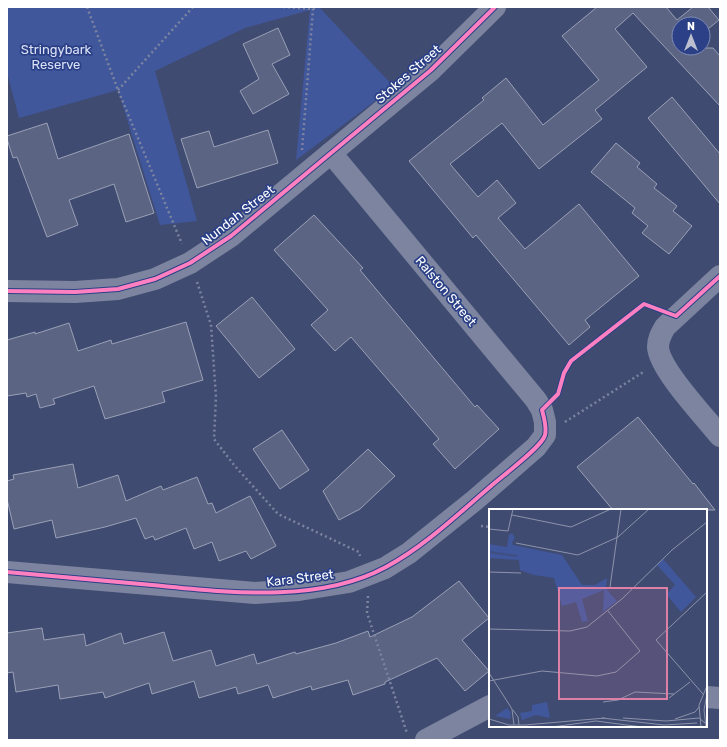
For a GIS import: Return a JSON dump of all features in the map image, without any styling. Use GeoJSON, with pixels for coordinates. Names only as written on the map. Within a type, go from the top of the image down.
{"type":"FeatureCollection","features":[{"type":"Feature","properties":{"kind":"street","name":"Stokes Street"},"geometry":{"type":"LineString","coordinates":[[331,153],[431,70],[495,7]]}},
{"type":"Feature","properties":{"kind":"street","name":"Nundah Street"},"geometry":{"type":"LineString","coordinates":[[7,291],[75,292],[118,289],[155,279],[190,263],[231,236],[299,178],[331,153]]}},
{"type":"Feature","properties":{"kind":"street","name":"Ralston Street"},"geometry":{"type":"LineString","coordinates":[[331,153],[536,400],[542,410],[545,422],[545,435]]}},
{"type":"Feature","properties":{"kind":"street"},"geometry":{"type":"LineString","coordinates":[[720,276],[665,327],[659,337],[658,348],[662,361],[677,383],[720,436]]}},
{"type":"Feature","properties":{"kind":"street","name":"Kara Street"},"geometry":{"type":"LineString","coordinates":[[7,572],[255,593],[306,590],[349,582],[385,568],[423,543],[532,451],[545,435]]}},
{"type":"Feature","properties":{"kind":"street"},"geometry":{"type":"LineString","coordinates":[[707,696],[720,698]]}},
{"type":"Feature","properties":{"kind":"street"},"geometry":{"type":"LineString","coordinates":[[426,740],[489,707]]}},
{"type":"Feature","properties":{"kind":"path"},"geometry":{"type":"LineString","coordinates":[[87,7],[118,90],[190,263],[211,324],[216,397],[214,439],[234,465],[278,514],[359,552],[368,603],[367,613],[410,740]]}},
{"type":"Feature","properties":{"kind":"path"},"geometry":{"type":"LineString","coordinates":[[118,90],[193,7]]}},
{"type":"Feature","properties":{"kind":"path"},"geometry":{"type":"LineString","coordinates":[[283,7],[315,8],[299,178]]}},
{"type":"Feature","properties":{"kind":"path"},"geometry":{"type":"LineString","coordinates":[[545,435],[662,361]]}},
{"type":"Feature","properties":{"kind":"path"},"geometry":{"type":"LineString","coordinates":[[481,526],[489,528]]}},
{"type":"Feature","properties":{"kind":"green space","name":"Stringybark Reserve"},"geometry":{"type":"Polygon","coordinates":[[[7,7],[319,7],[394,87],[296,160],[310,10],[245,28],[155,71],[197,221],[160,225],[118,90],[19,118],[7,72],[7,7]]]}},
{"type":"Feature","properties":{"kind":"building"},"geometry":{"type":"Polygon","coordinates":[[[597,7],[666,7],[674,16],[671,16],[671,54],[633,13],[615,29],[647,67],[595,110],[602,119],[539,169],[502,123],[450,164],[478,197],[497,180],[516,203],[498,218],[525,249],[579,204],[639,276],[585,320],[590,327],[569,345],[476,235],[473,238],[409,161],[484,100],[482,98],[506,78],[543,125],[599,80],[562,36],[597,7]]]}},
{"type":"Feature","properties":{"kind":"building"},"geometry":{"type":"Polygon","coordinates":[[[693,7],[708,7],[719,20],[711,26],[711,16],[682,16],[693,7]]]}},
{"type":"Feature","properties":{"kind":"building"},"geometry":{"type":"Polygon","coordinates":[[[278,28],[290,55],[272,64],[289,94],[253,114],[240,91],[259,79],[243,44],[278,28]]]}},
{"type":"Feature","properties":{"kind":"building"},"geometry":{"type":"Polygon","coordinates":[[[711,48],[713,48],[720,56],[720,106],[673,56],[711,56],[711,48]]]}},
{"type":"Feature","properties":{"kind":"building"},"geometry":{"type":"Polygon","coordinates":[[[672,97],[720,154],[720,204],[648,118],[672,97]]]}},
{"type":"Feature","properties":{"kind":"building"},"geometry":{"type":"Polygon","coordinates":[[[47,123],[58,159],[129,134],[154,213],[126,222],[114,184],[69,200],[78,225],[47,237],[17,157],[13,158],[7,136],[47,123]]]}},
{"type":"Feature","properties":{"kind":"building"},"geometry":{"type":"Polygon","coordinates":[[[268,130],[278,163],[197,188],[181,139],[209,131],[214,147],[268,130]]]}},
{"type":"Feature","properties":{"kind":"building"},"geometry":{"type":"Polygon","coordinates":[[[616,143],[640,163],[637,167],[657,184],[654,188],[677,206],[673,211],[692,226],[669,254],[642,233],[648,226],[632,213],[635,208],[591,172],[616,143]]]}},
{"type":"Feature","properties":{"kind":"building"},"geometry":{"type":"Polygon","coordinates":[[[314,215],[363,268],[360,270],[475,407],[477,405],[499,429],[455,469],[433,444],[439,439],[351,337],[335,351],[311,325],[328,310],[274,250],[314,215]]]}},
{"type":"Feature","properties":{"kind":"building"},"geometry":{"type":"Polygon","coordinates":[[[252,297],[295,349],[259,378],[216,326],[252,297]]]}},
{"type":"Feature","properties":{"kind":"building"},"geometry":{"type":"Polygon","coordinates":[[[186,322],[203,380],[162,392],[165,402],[105,419],[94,386],[53,399],[55,404],[40,408],[36,394],[27,397],[26,393],[7,396],[7,340],[35,332],[35,334],[69,323],[78,351],[111,340],[112,344],[186,322]]]}},
{"type":"Feature","properties":{"kind":"building"},"geometry":{"type":"Polygon","coordinates":[[[638,417],[715,510],[612,509],[577,467],[638,417]]]}},
{"type":"Feature","properties":{"kind":"building"},"geometry":{"type":"Polygon","coordinates":[[[282,430],[309,470],[280,489],[253,449],[282,430]]]}},
{"type":"Feature","properties":{"kind":"building"},"geometry":{"type":"Polygon","coordinates":[[[368,449],[395,476],[360,509],[339,520],[323,491],[368,449]]]}},
{"type":"Feature","properties":{"kind":"building"},"geometry":{"type":"Polygon","coordinates":[[[73,464],[78,488],[118,475],[126,501],[161,486],[163,490],[197,477],[208,504],[212,503],[216,513],[250,496],[276,546],[251,559],[246,551],[219,561],[212,542],[194,549],[186,528],[155,540],[153,536],[145,539],[136,518],[105,527],[56,538],[52,520],[14,529],[7,499],[7,481],[14,479],[13,475],[73,464]]]}},
{"type":"Feature","properties":{"kind":"building"},"geometry":{"type":"Polygon","coordinates":[[[459,581],[489,618],[462,640],[489,671],[465,691],[437,658],[385,682],[385,684],[353,695],[348,680],[312,690],[311,686],[273,698],[268,685],[238,694],[236,687],[199,698],[194,681],[152,694],[149,683],[105,698],[103,692],[60,699],[58,685],[16,692],[13,672],[7,673],[7,633],[42,628],[44,640],[84,634],[86,646],[121,633],[124,644],[164,632],[173,661],[211,650],[216,666],[254,654],[257,664],[295,652],[296,654],[336,643],[368,631],[370,637],[412,617],[459,581]]]}},
{"type":"Feature","properties":{"kind":"cycle path"},"geometry":{"type":"LineString","coordinates":[[7,291],[75,292],[118,289],[155,279],[190,263],[231,236],[431,70],[495,7]]}},
{"type":"Feature","properties":{"kind":"cycle path"},"geometry":{"type":"LineString","coordinates":[[7,572],[241,592],[302,591],[359,579],[386,567],[428,540],[537,447],[546,432],[542,410],[558,394],[564,373],[571,361],[644,304],[676,316],[720,276]]}}]}
